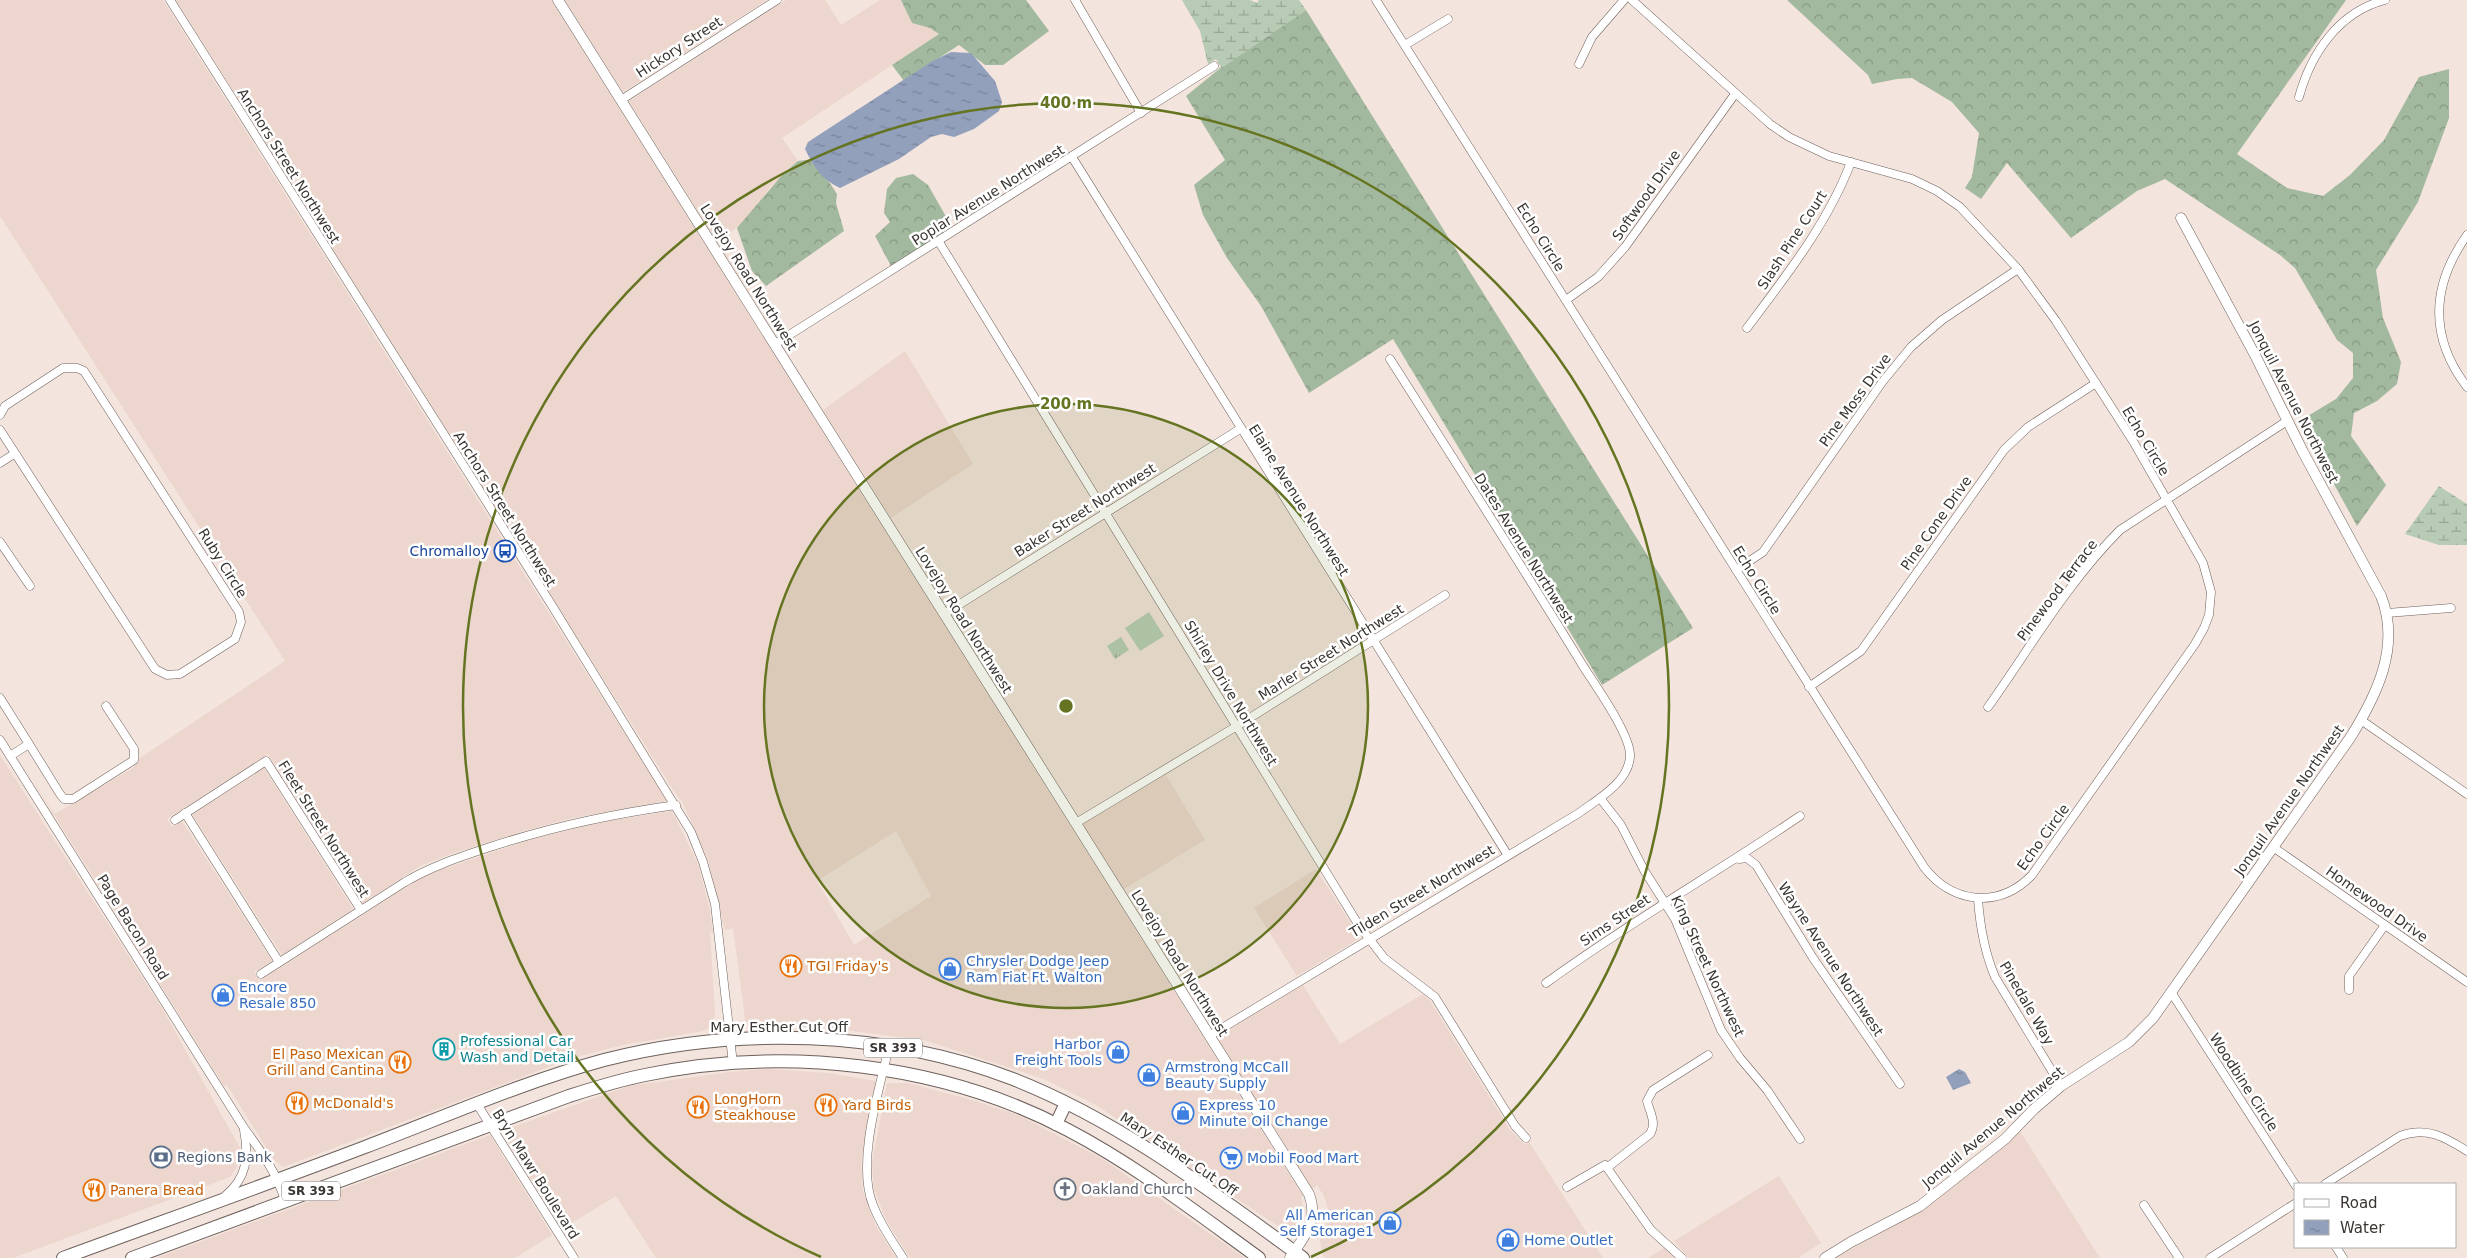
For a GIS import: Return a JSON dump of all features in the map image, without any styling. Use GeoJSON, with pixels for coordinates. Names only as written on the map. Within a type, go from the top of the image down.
{"type":"FeatureCollection","features":[{"type":"Feature","properties":{"kind":"main road","name":"Mary Esther Cut Off"},"geometry":{"type":"LineString","coordinates":[[477,1104],[604,1060],[673,1046],[731,1041],[820,1040],[866,1043],[889,1047],[951,1060],[1009,1078],[1098,1119],[1167,1161],[1296,1256]]}},
{"type":"Feature","properties":{"kind":"main road","name":"SR 393"},"geometry":{"type":"LineString","coordinates":[[132,1258],[604,1085],[645,1075],[733,1064],[808,1062],[884,1070],[956,1086],[1056,1124],[1104,1150],[1259,1258]]}},
{"type":"Feature","properties":{"kind":"main road"},"geometry":{"type":"LineString","coordinates":[[1056,1124],[1066,1103]]}},
{"type":"Feature","properties":{"kind":"main road","name":"SR 393"},"geometry":{"type":"LineString","coordinates":[[63,1258],[477,1104]]}},
{"type":"Feature","properties":{"kind":"street","name":"Anchors Street Northwest"},"geometry":{"type":"LineString","coordinates":[[170,0],[676,805],[696,845],[710,883],[719,934],[724,998],[733,1064]]}},
{"type":"Feature","properties":{"kind":"street","name":"Lovejoy Road Northwest"},"geometry":{"type":"LineString","coordinates":[[558,0],[1309,1194],[1313,1210],[1312,1220],[1296,1256]]}},
{"type":"Feature","properties":{"kind":"street","name":"Hickory Street"},"geometry":{"type":"LineString","coordinates":[[621,100],[777,0]]}},
{"type":"Feature","properties":{"kind":"street"},"geometry":{"type":"LineString","coordinates":[[1075,0],[1141,113]]}},
{"type":"Feature","properties":{"kind":"street","name":"Echo Circle"},"geometry":{"type":"LineString","coordinates":[[1376,0],[1809,687],[1931,876],[1954,892],[1978,899],[2004,895],[2019,887],[2032,875],[2204,628],[2209,615],[2211,592],[2208,577],[2196,551],[2166,499],[2096,383],[2018,269],[1960,207],[1945,196],[1912,179],[1829,156],[1789,137],[1770,124],[1735,94],[1632,0]]}},
{"type":"Feature","properties":{"kind":"street"},"geometry":{"type":"LineString","coordinates":[[1579,64],[1592,38],[1624,0]]}},
{"type":"Feature","properties":{"kind":"street"},"geometry":{"type":"LineString","coordinates":[[2299,97],[2310,64],[2336,29],[2363,8],[2385,0]]}},
{"type":"Feature","properties":{"kind":"street"},"geometry":{"type":"LineString","coordinates":[[1405,45],[1448,19]]}},
{"type":"Feature","properties":{"kind":"street","name":"Poplar Avenue Northwest"},"geometry":{"type":"LineString","coordinates":[[775,344],[939,242],[1214,66]]}},
{"type":"Feature","properties":{"kind":"street","name":"Softwood Drive"},"geometry":{"type":"LineString","coordinates":[[1566,300],[1592,282],[1614,260],[1735,94]]}},
{"type":"Feature","properties":{"kind":"street","name":"Elaine Avenue Northwest"},"geometry":{"type":"LineString","coordinates":[[1072,157],[1372,642],[1507,854]]}},
{"type":"Feature","properties":{"kind":"street","name":"Slash Pine Court"},"geometry":{"type":"LineString","coordinates":[[1747,328],[1822,222],[1842,186],[1851,162]]}},
{"type":"Feature","properties":{"kind":"street","name":"Jonquil Avenue Northwest"},"geometry":{"type":"LineString","coordinates":[[1825,1258],[1851,1242],[1920,1206],[2005,1139],[2034,1109],[2061,1086],[2129,1042],[2153,1018],[2361,720],[2372,703],[2383,674],[2388,634],[2387,613],[2375,583],[2287,421],[2256,357],[2181,218]]}},
{"type":"Feature","properties":{"kind":"street"},"geometry":{"type":"LineString","coordinates":[[2467,235],[2446,273],[2440,298],[2439,323],[2447,354],[2467,387]]}},
{"type":"Feature","properties":{"kind":"street","name":"Shirley Drive Northwest"},"geometry":{"type":"LineString","coordinates":[[939,242],[1106,512],[1327,876],[1368,939],[1384,958],[1435,998],[1515,1126],[1526,1138]]}},
{"type":"Feature","properties":{"kind":"street","name":"Pine Moss Drive"},"geometry":{"type":"LineString","coordinates":[[1736,570],[1763,552],[1882,381],[1911,347],[1942,320],[2018,269]]}},
{"type":"Feature","properties":{"kind":"street","name":"Dates Avenue Northwest"},"geometry":{"type":"LineString","coordinates":[[1390,359],[1546,605],[1618,724],[1630,753]]}},
{"type":"Feature","properties":{"kind":"street","name":"Ruby Circle"},"geometry":{"type":"LineString","coordinates":[[0,415],[5,406],[63,368],[77,368],[84,371],[239,612],[242,622],[235,639],[180,674],[167,676],[155,670],[0,430]]}},
{"type":"Feature","properties":{"kind":"street","name":"Pine Cone Drive"},"geometry":{"type":"LineString","coordinates":[[1809,687],[1847,663],[1861,651],[2004,450],[2028,427],[2096,383]]}},
{"type":"Feature","properties":{"kind":"street","name":"Pinewood Terrace"},"geometry":{"type":"LineString","coordinates":[[1988,708],[2102,548],[2120,530],[2287,421]]}},
{"type":"Feature","properties":{"kind":"street","name":"Baker Street Northwest"},"geometry":{"type":"LineString","coordinates":[[944,614],[1240,429]]}},
{"type":"Feature","properties":{"kind":"street"},"geometry":{"type":"LineString","coordinates":[[0,463],[14,454]]}},
{"type":"Feature","properties":{"kind":"street"},"geometry":{"type":"LineString","coordinates":[[0,542],[30,586]]}},
{"type":"Feature","properties":{"kind":"street","name":"Marler Street Northwest"},"geometry":{"type":"LineString","coordinates":[[1076,823],[1372,642],[1445,595]]}},
{"type":"Feature","properties":{"kind":"street"},"geometry":{"type":"LineString","coordinates":[[2387,613],[2451,608]]}},
{"type":"Feature","properties":{"kind":"street"},"geometry":{"type":"LineString","coordinates":[[0,698],[60,794],[64,798],[73,799],[134,760],[134,749],[106,706]]}},
{"type":"Feature","properties":{"kind":"street"},"geometry":{"type":"LineString","coordinates":[[2361,720],[2467,794]]}},
{"type":"Feature","properties":{"kind":"street","name":"Page Bacon Road"},"geometry":{"type":"LineString","coordinates":[[0,740],[278,1179],[285,1201]]}},
{"type":"Feature","properties":{"kind":"street"},"geometry":{"type":"LineString","coordinates":[[10,756],[29,744]]}},
{"type":"Feature","properties":{"kind":"street","name":"Tilden Street Northwest"},"geometry":{"type":"LineString","coordinates":[[1209,1036],[1600,798],[1626,772],[1630,753]]}},
{"type":"Feature","properties":{"kind":"street","name":"Fleet Street Northwest"},"geometry":{"type":"LineString","coordinates":[[185,813],[266,761],[361,910]]}},
{"type":"Feature","properties":{"kind":"street","name":"King Street Northwest"},"geometry":{"type":"LineString","coordinates":[[1600,798],[1621,825],[1644,870],[1676,919],[1721,1030],[1740,1058],[1767,1090],[1800,1139]]}},
{"type":"Feature","properties":{"kind":"street"},"geometry":{"type":"LineString","coordinates":[[261,974],[416,875],[446,861],[531,834],[607,816],[676,805]]}},
{"type":"Feature","properties":{"kind":"street"},"geometry":{"type":"LineString","coordinates":[[174,820],[185,813],[280,962]]}},
{"type":"Feature","properties":{"kind":"street","name":"Sims Street"},"geometry":{"type":"LineString","coordinates":[[1546,982],[1665,901],[1737,859],[1800,816]]}},
{"type":"Feature","properties":{"kind":"street","name":"Homewood Drive"},"geometry":{"type":"LineString","coordinates":[[2273,847],[2467,982]]}},
{"type":"Feature","properties":{"kind":"street","name":"Wayne Avenue Northwest"},"geometry":{"type":"LineString","coordinates":[[1737,859],[1748,858],[1756,865],[1812,958],[1900,1084]]}},
{"type":"Feature","properties":{"kind":"street","name":"Pinedale Way"},"geometry":{"type":"LineString","coordinates":[[1978,899],[1980,928],[1988,960],[1995,977],[2061,1086]]}},
{"type":"Feature","properties":{"kind":"street"},"geometry":{"type":"LineString","coordinates":[[2349,990],[2350,976],[2385,925]]}},
{"type":"Feature","properties":{"kind":"street","name":"Woodbine Circle"},"geometry":{"type":"LineString","coordinates":[[2171,992],[2294,1183]]}},
{"type":"Feature","properties":{"kind":"street"},"geometry":{"type":"LineString","coordinates":[[889,1047],[866,1164],[872,1204],[881,1223],[904,1258]]}},
{"type":"Feature","properties":{"kind":"street"},"geometry":{"type":"LineString","coordinates":[[1608,1167],[1650,1134],[1653,1129],[1654,1123],[1648,1101],[1653,1090],[1708,1055]]}},
{"type":"Feature","properties":{"kind":"street","name":"Bryn Mawr Boulevard"},"geometry":{"type":"LineString","coordinates":[[477,1104],[574,1258]]}},
{"type":"Feature","properties":{"kind":"street","name":"Page Bacon Road"},"geometry":{"type":"LineString","coordinates":[[218,1201],[232,1190],[245,1170],[248,1149],[244,1128]]}},
{"type":"Feature","properties":{"kind":"street"},"geometry":{"type":"LineString","coordinates":[[2327,1183],[2409,1132],[2430,1132],[2467,1151]]}},
{"type":"Feature","properties":{"kind":"street"},"geometry":{"type":"LineString","coordinates":[[1567,1187],[1602,1165],[1608,1167],[1651,1230],[1682,1258]]}},
{"type":"Feature","properties":{"kind":"street"},"geometry":{"type":"LineString","coordinates":[[2144,1204],[2179,1258]]}},
{"type":"Feature","properties":{"kind":"street"},"geometry":{"type":"LineString","coordinates":[[2210,1258],[2294,1204]]}},
{"type":"Feature","properties":{"kind":"shaded area"},"geometry":{"type":"Polygon","coordinates":[[[0,0],[163,0],[667,801],[572,818],[530,829],[445,856],[420,866],[363,903],[268,754],[167,819],[172,827],[182,821],[272,961],[254,972],[259,981],[425,875],[532,839],[607,821],[672,811],[698,864],[709,906],[713,932],[710,933],[715,1015],[711,1027],[703,1031],[623,1045],[572,1058],[283,1167],[274,1160],[227,1085],[224,1086],[33,781],[55,814],[133,768],[140,758],[285,661],[0,216],[0,0]]]}},
{"type":"Feature","properties":{"kind":"shaded area"},"geometry":{"type":"Polygon","coordinates":[[[176,0],[551,0],[1303,1196],[1301,1197],[1304,1211],[1299,1222],[1290,1230],[1284,1230],[1096,1105],[1046,1080],[923,1040],[829,1028],[746,1026],[733,928],[725,930],[708,860],[681,799],[679,799],[176,0]],[[896,831],[817,881],[854,945],[931,896],[896,831]]]}},
{"type":"Feature","properties":{"kind":"shaded area"},"geometry":{"type":"Polygon","coordinates":[[[565,0],[767,0],[623,92],[565,0]]]}},
{"type":"Feature","properties":{"kind":"shaded area"},"geometry":{"type":"Polygon","coordinates":[[[786,0],[825,0],[841,25],[880,0],[901,0],[912,23],[930,28],[939,34],[782,138],[798,161],[770,187],[760,203],[739,226],[718,240],[777,337],[629,101],[786,0]]]}},
{"type":"Feature","properties":{"kind":"shaded area"},"geometry":{"type":"Polygon","coordinates":[[[905,351],[973,464],[891,518],[823,410],[905,351]]]}},
{"type":"Feature","properties":{"kind":"shaded area"},"geometry":{"type":"Polygon","coordinates":[[[0,755],[163,1010],[240,1148],[237,1167],[230,1177],[13,1258],[0,1258],[0,755]]]}},
{"type":"Feature","properties":{"kind":"shaded area"},"geometry":{"type":"Polygon","coordinates":[[[264,768],[353,909],[282,955],[192,814],[264,768]]]}},
{"type":"Feature","properties":{"kind":"shaded area"},"geometry":{"type":"Polygon","coordinates":[[[1166,775],[1205,840],[1124,889],[1083,824],[1166,775]]]}},
{"type":"Feature","properties":{"kind":"shaded area"},"geometry":{"type":"Polygon","coordinates":[[[1316,869],[1360,938],[1297,976],[1254,908],[1316,869]]]}},
{"type":"Feature","properties":{"kind":"shaded area"},"geometry":{"type":"Polygon","coordinates":[[[1303,985],[1340,1044],[1423,994],[1430,1001],[1510,1130],[1525,1145],[1529,1142],[1603,1258],[1325,1258],[1322,1253],[1320,1239],[1330,1215],[1324,1196],[1317,1185],[1312,1189],[1217,1037],[1303,985]]]}},
{"type":"Feature","properties":{"kind":"shaded area"},"geometry":{"type":"Polygon","coordinates":[[[767,1069],[828,1073],[876,1081],[861,1163],[863,1192],[876,1226],[896,1258],[656,1258],[616,1196],[562,1229],[501,1131],[629,1086],[730,1072],[767,1069]]]}},
{"type":"Feature","properties":{"kind":"shaded area"},"geometry":{"type":"Polygon","coordinates":[[[887,1083],[907,1083],[972,1100],[1018,1115],[1101,1158],[1245,1258],[910,1258],[886,1220],[874,1189],[872,1163],[887,1083]]]}},
{"type":"Feature","properties":{"kind":"shaded area"},"geometry":{"type":"Polygon","coordinates":[[[2020,1131],[2100,1258],[1835,1258],[1923,1210],[2020,1131]]]}},
{"type":"Feature","properties":{"kind":"shaded area"},"geometry":{"type":"Polygon","coordinates":[[[490,1135],[552,1235],[515,1258],[156,1258],[490,1135]]]}},
{"type":"Feature","properties":{"kind":"shaded area"},"geometry":{"type":"Polygon","coordinates":[[[1779,1176],[1821,1243],[1798,1258],[1689,1258],[1674,1241],[1779,1176]]]}},
{"type":"Feature","properties":{"kind":"shaded area"},"geometry":{"type":"Polygon","coordinates":[[[1664,1248],[1674,1258],[1648,1258],[1664,1248]]]}},
{"type":"Feature","properties":{"kind":"green space"},"geometry":{"type":"Polygon","coordinates":[[[901,0],[1026,0],[1049,31],[1003,65],[985,65],[959,45],[904,81],[892,65],[939,34],[930,28],[912,23],[901,0]]]}},
{"type":"Feature","properties":{"kind":"green space"},"geometry":{"type":"Polygon","coordinates":[[[1182,0],[1250,0],[1257,3],[1259,0],[1299,0],[1306,10],[1210,76],[1221,67],[1216,59],[1208,64],[1200,31],[1182,0]]]}},
{"type":"Feature","properties":{"kind":"green space"},"geometry":{"type":"Polygon","coordinates":[[[1787,0],[2346,0],[2237,154],[2287,188],[2323,196],[2350,175],[2384,140],[2419,77],[2449,69],[2449,118],[2418,202],[2376,270],[2383,318],[2401,362],[2397,384],[2377,401],[2354,413],[2351,436],[2386,485],[2357,526],[2325,468],[2306,417],[2336,399],[2353,378],[2353,353],[2337,340],[2295,268],[2280,255],[2165,179],[2137,191],[2071,238],[2007,163],[1981,199],[1965,188],[1972,177],[1979,133],[1952,102],[1912,78],[1872,84],[1868,75],[1787,0]]]}},
{"type":"Feature","properties":{"kind":"green space"},"geometry":{"type":"Polygon","coordinates":[[[1306,10],[1693,628],[1602,685],[1393,339],[1309,393],[1261,306],[1227,258],[1203,215],[1194,185],[1225,160],[1186,96],[1218,70],[1306,10]]]}},
{"type":"Feature","properties":{"kind":"green space"},"geometry":{"type":"Polygon","coordinates":[[[814,159],[837,194],[836,203],[844,231],[766,286],[752,271],[737,228],[783,174],[798,161],[814,159]]]}},
{"type":"Feature","properties":{"kind":"green space"},"geometry":{"type":"Polygon","coordinates":[[[913,174],[928,185],[952,227],[891,266],[875,236],[890,222],[884,213],[887,189],[896,178],[913,174]]]}},
{"type":"Feature","properties":{"kind":"green space"},"geometry":{"type":"Polygon","coordinates":[[[2439,486],[2467,504],[2467,545],[2439,545],[2405,534],[2439,486]]]}},
{"type":"Feature","properties":{"kind":"green space"},"geometry":{"type":"Polygon","coordinates":[[[1149,612],[1164,636],[1140,651],[1125,628],[1149,612]]]}},
{"type":"Feature","properties":{"kind":"green space"},"geometry":{"type":"Polygon","coordinates":[[[1121,637],[1129,650],[1115,659],[1107,646],[1121,637]]]}},
{"type":"Feature","properties":{"kind":"water"},"geometry":{"type":"Polygon","coordinates":[[[951,52],[971,53],[995,81],[1002,102],[999,111],[974,129],[954,137],[942,134],[931,137],[899,159],[840,188],[823,177],[805,149],[808,142],[931,62],[951,52]]]}},
{"type":"Feature","properties":{"kind":"water"},"geometry":{"type":"Polygon","coordinates":[[[1959,1069],[1965,1072],[1971,1083],[1953,1090],[1946,1077],[1959,1069]]]}},
{"type":"Feature","properties":{"kind":"place","name":"Chromalloy"},"geometry":{"type":"Point","coordinates":[505,551]}},
{"type":"Feature","properties":{"kind":"place","name":"TGI Friday's"},"geometry":{"type":"Point","coordinates":[791,966]}},
{"type":"Feature","properties":{"kind":"place","name":"Chrysler Dodge Jeep Ram Fiat Ft. Walton"},"geometry":{"type":"Point","coordinates":[950,969]}},
{"type":"Feature","properties":{"kind":"place","name":"Encore Resale 850"},"geometry":{"type":"Point","coordinates":[223,995]}},
{"type":"Feature","properties":{"kind":"place","name":"Professional Car Wash and Detail"},"geometry":{"type":"Point","coordinates":[444,1049]}},
{"type":"Feature","properties":{"kind":"place","name":"Harbor Freight Tools"},"geometry":{"type":"Point","coordinates":[1118,1052]}},
{"type":"Feature","properties":{"kind":"place","name":"El Paso Mexican Grill and Cantina"},"geometry":{"type":"Point","coordinates":[400,1062]}},
{"type":"Feature","properties":{"kind":"place","name":"Armstrong McCall Beauty Supply"},"geometry":{"type":"Point","coordinates":[1149,1075]}},
{"type":"Feature","properties":{"kind":"place","name":"McDonald's"},"geometry":{"type":"Point","coordinates":[297,1103]}},
{"type":"Feature","properties":{"kind":"place","name":"Yard Birds"},"geometry":{"type":"Point","coordinates":[826,1105]}},
{"type":"Feature","properties":{"kind":"place","name":"LongHorn Steakhouse"},"geometry":{"type":"Point","coordinates":[698,1107]}},
{"type":"Feature","properties":{"kind":"place","name":"Express 10 Minute Oil Change"},"geometry":{"type":"Point","coordinates":[1183,1113]}},
{"type":"Feature","properties":{"kind":"place","name":"Regions Bank"},"geometry":{"type":"Point","coordinates":[161,1157]}},
{"type":"Feature","properties":{"kind":"place","name":"Mobil Food Mart"},"geometry":{"type":"Point","coordinates":[1231,1158]}},
{"type":"Feature","properties":{"kind":"place","name":"Oakland Church"},"geometry":{"type":"Point","coordinates":[1065,1189]}},
{"type":"Feature","properties":{"kind":"place","name":"Panera Bread"},"geometry":{"type":"Point","coordinates":[94,1190]}},
{"type":"Feature","properties":{"kind":"place","name":"All American Self Storage1"},"geometry":{"type":"Point","coordinates":[1390,1223]}},
{"type":"Feature","properties":{"kind":"place","name":"Home Outlet"},"geometry":{"type":"Point","coordinates":[1508,1240]}}]}
